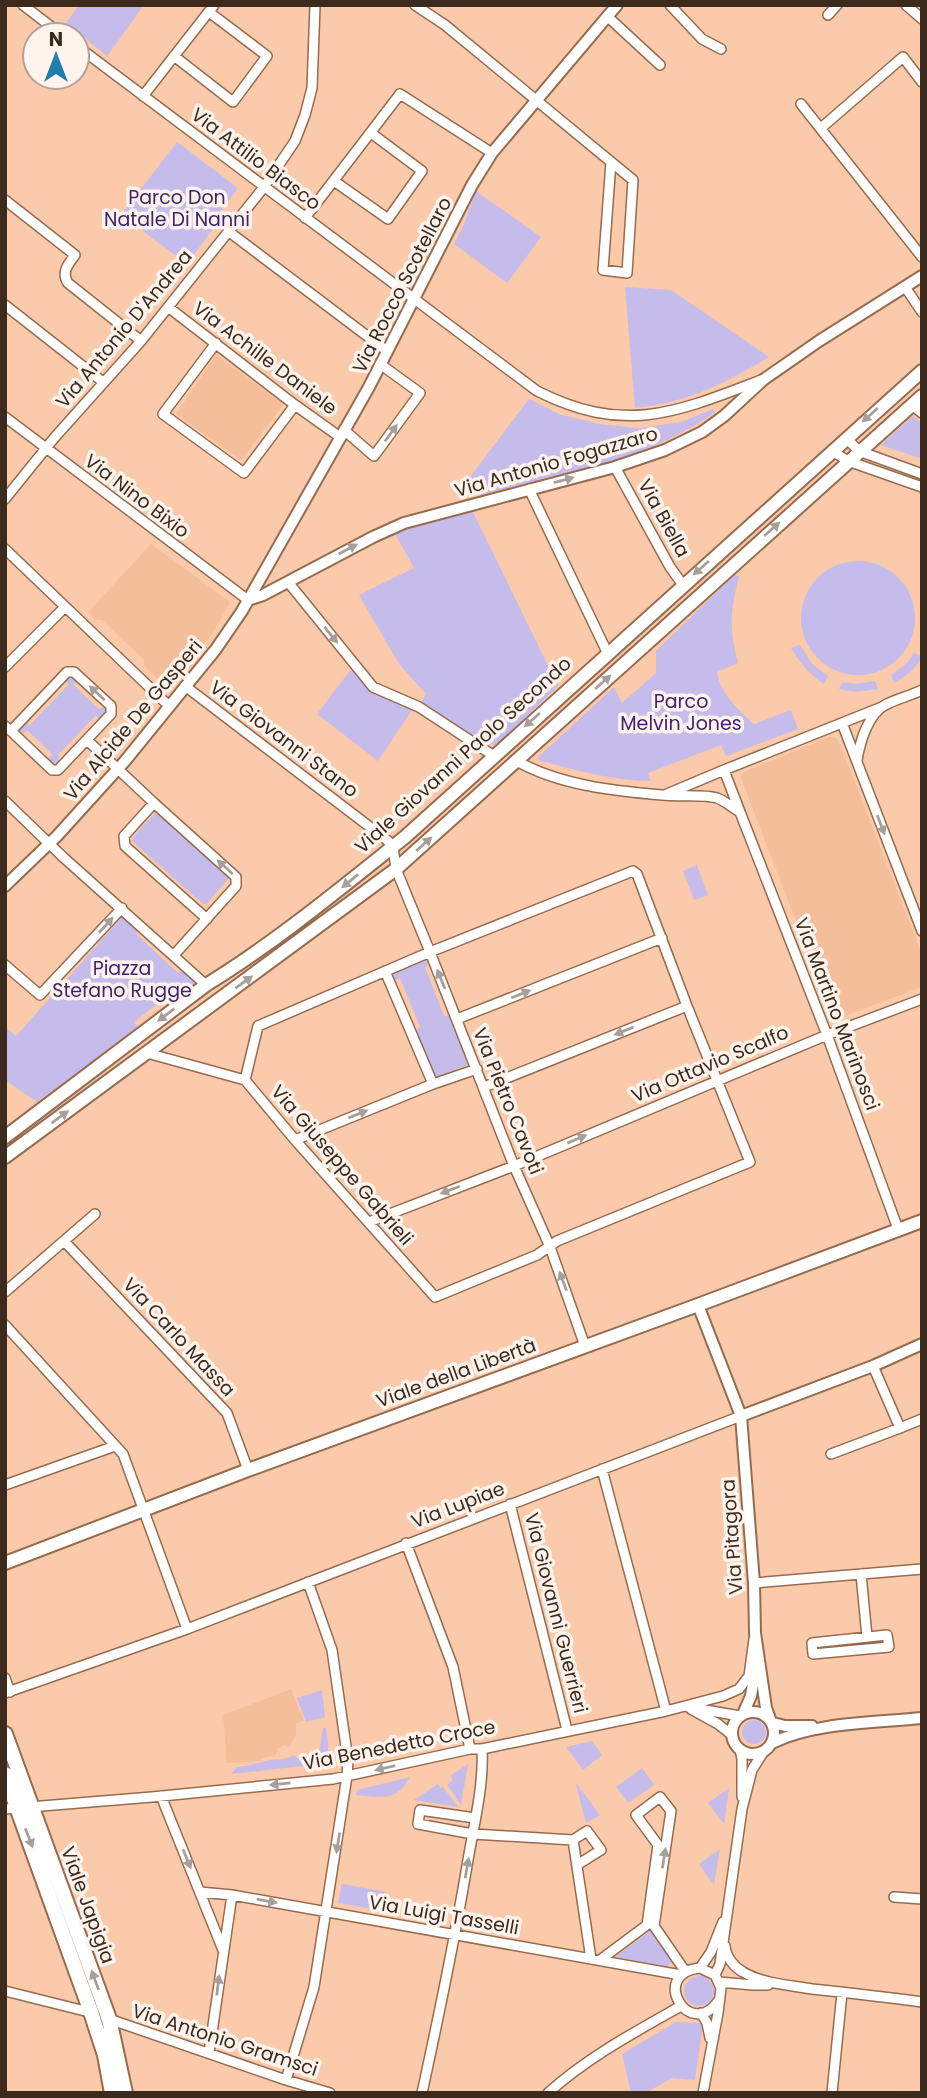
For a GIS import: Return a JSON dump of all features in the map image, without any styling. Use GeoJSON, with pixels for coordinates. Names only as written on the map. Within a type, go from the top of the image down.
{"type":"FeatureCollection","features":[{"type":"Feature","properties":{"kind":"main road","name":"Viale Giovanni Paolo Secondo"},"geometry":{"type":"LineString","coordinates":[[5,1137],[206,985],[336,893],[393,846],[922,371]]}},
{"type":"Feature","properties":{"kind":"main road","name":"Viale Giovanni Paolo Secondo"},"geometry":{"type":"LineString","coordinates":[[5,1157],[396,869],[859,451],[918,405]]}},
{"type":"Feature","properties":{"kind":"main road"},"geometry":{"type":"LineString","coordinates":[[206,985],[218,1000]]}},
{"type":"Feature","properties":{"kind":"main road","name":"Viale della Libertà"},"geometry":{"type":"LineString","coordinates":[[5,1563],[248,1470],[922,1221]]}},
{"type":"Feature","properties":{"kind":"main road","name":"Viale Japigia"},"geometry":{"type":"LineString","coordinates":[[5,1734],[18,1808],[109,2019],[125,2093]]}},
{"type":"Feature","properties":{"kind":"main road","name":"Viale Japigia"},"geometry":{"type":"LineString","coordinates":[[5,1774],[91,2012],[112,2093]]}},
{"type":"Feature","properties":{"kind":"street"},"geometry":{"type":"LineString","coordinates":[[23,5],[44,21]]}},
{"type":"Feature","properties":{"kind":"street","name":"Via Antonio D'Andrea"},"geometry":{"type":"LineString","coordinates":[[5,499],[169,307],[264,187],[295,141],[312,88],[315,5]]}},
{"type":"Feature","properties":{"kind":"street"},"geometry":{"type":"LineString","coordinates":[[415,5],[445,25],[633,180],[627,273],[603,270],[611,162]]}},
{"type":"Feature","properties":{"kind":"street","name":"Via Rocco Scotellaro"},"geometry":{"type":"LineString","coordinates":[[248,600],[369,387],[472,185],[492,153],[617,5]]}},
{"type":"Feature","properties":{"kind":"street"},"geometry":{"type":"LineString","coordinates":[[670,5],[702,39],[721,49]]}},
{"type":"Feature","properties":{"kind":"street"},"geometry":{"type":"LineString","coordinates":[[828,15],[837,5]]}},
{"type":"Feature","properties":{"kind":"street"},"geometry":{"type":"LineString","coordinates":[[906,5],[922,19]]}},
{"type":"Feature","properties":{"kind":"street"},"geometry":{"type":"LineString","coordinates":[[143,96],[211,8],[267,55],[233,102],[174,56]]}},
{"type":"Feature","properties":{"kind":"street"},"geometry":{"type":"LineString","coordinates":[[608,18],[660,65]]}},
{"type":"Feature","properties":{"kind":"street","name":"Via Attilio Biasco"},"geometry":{"type":"LineString","coordinates":[[91,57],[537,391],[583,411],[632,416],[655,415],[681,410],[763,380]]}},
{"type":"Feature","properties":{"kind":"street"},"geometry":{"type":"LineString","coordinates":[[821,128],[903,57],[922,82]]}},
{"type":"Feature","properties":{"kind":"street"},"geometry":{"type":"LineString","coordinates":[[305,218],[400,94],[492,153]]}},
{"type":"Feature","properties":{"kind":"street"},"geometry":{"type":"LineString","coordinates":[[802,104],[922,257]]}},
{"type":"Feature","properties":{"kind":"street"},"geometry":{"type":"LineString","coordinates":[[334,181],[388,219],[422,171],[371,133]]}},
{"type":"Feature","properties":{"kind":"street"},"geometry":{"type":"LineString","coordinates":[[5,200],[75,256],[67,265],[65,279],[68,284],[141,341]]}},
{"type":"Feature","properties":{"kind":"street"},"geometry":{"type":"LineString","coordinates":[[228,231],[387,351]]}},
{"type":"Feature","properties":{"kind":"street","name":"Via Antonio Fogazzaro"},"geometry":{"type":"LineString","coordinates":[[288,582],[404,523],[615,467],[665,450],[702,432],[763,380],[922,276]]}},
{"type":"Feature","properties":{"kind":"street"},"geometry":{"type":"LineString","coordinates":[[905,287],[922,312]]}},
{"type":"Feature","properties":{"kind":"street"},"geometry":{"type":"LineString","coordinates":[[5,304],[103,382]]}},
{"type":"Feature","properties":{"kind":"street","name":"Via Achille Daniele"},"geometry":{"type":"LineString","coordinates":[[169,307],[295,405],[374,456],[420,393],[380,364]]}},
{"type":"Feature","properties":{"kind":"street"},"geometry":{"type":"LineString","coordinates":[[216,343],[163,414],[244,473],[295,405]]}},
{"type":"Feature","properties":{"kind":"street"},"geometry":{"type":"LineString","coordinates":[[714,399],[723,402],[726,408],[724,416]]}},
{"type":"Feature","properties":{"kind":"street","name":"Via Nino Bixio"},"geometry":{"type":"LineString","coordinates":[[5,417],[248,600]]}},
{"type":"Feature","properties":{"kind":"street"},"geometry":{"type":"LineString","coordinates":[[846,438],[859,451],[922,474]]}},
{"type":"Feature","properties":{"kind":"street"},"geometry":{"type":"LineString","coordinates":[[832,451],[848,461],[922,486]]}},
{"type":"Feature","properties":{"kind":"street","name":"Via Biella"},"geometry":{"type":"LineString","coordinates":[[615,467],[670,567],[683,585]]}},
{"type":"Feature","properties":{"kind":"street"},"geometry":{"type":"LineString","coordinates":[[529,489],[607,652]]}},
{"type":"Feature","properties":{"kind":"street"},"geometry":{"type":"LineString","coordinates":[[5,550],[169,706]]}},
{"type":"Feature","properties":{"kind":"street"},"geometry":{"type":"LineString","coordinates":[[248,600],[288,582],[373,687],[419,707],[494,756]]}},
{"type":"Feature","properties":{"kind":"street","name":"Via Alcide De Gasperi"},"geometry":{"type":"LineString","coordinates":[[5,886],[50,844],[117,769],[216,649],[248,600]]}},
{"type":"Feature","properties":{"kind":"street"},"geometry":{"type":"LineString","coordinates":[[5,667],[65,607]]}},
{"type":"Feature","properties":{"kind":"street"},"geometry":{"type":"LineString","coordinates":[[66,672],[74,672],[111,706],[111,714],[58,770],[52,770],[8,728],[66,672]]}},
{"type":"Feature","properties":{"kind":"street","name":"Via Giovanni Stano"},"geometry":{"type":"LineString","coordinates":[[186,686],[393,846]]}},
{"type":"Feature","properties":{"kind":"street"},"geometry":{"type":"LineString","coordinates":[[665,796],[922,690]]}},
{"type":"Feature","properties":{"kind":"street"},"geometry":{"type":"LineString","coordinates":[[901,699],[922,700]]}},
{"type":"Feature","properties":{"kind":"street"},"geometry":{"type":"LineString","coordinates":[[857,761],[866,730],[882,707]]}},
{"type":"Feature","properties":{"kind":"street"},"geometry":{"type":"LineString","coordinates":[[842,723],[922,931]]}},
{"type":"Feature","properties":{"kind":"street"},"geometry":{"type":"LineString","coordinates":[[87,740],[236,877],[236,886],[174,955]]}},
{"type":"Feature","properties":{"kind":"street"},"geometry":{"type":"LineString","coordinates":[[515,760],[532,770],[568,780],[665,796],[716,798],[740,812]]}},
{"type":"Feature","properties":{"kind":"street","name":"Via Martino Marinosci"},"geometry":{"type":"LineString","coordinates":[[724,770],[827,1035],[898,1229]]}},
{"type":"Feature","properties":{"kind":"street"},"geometry":{"type":"LineString","coordinates":[[5,801],[206,985]]}},
{"type":"Feature","properties":{"kind":"street"},"geometry":{"type":"LineString","coordinates":[[154,803],[124,836],[125,846],[207,919]]}},
{"type":"Feature","properties":{"kind":"street","name":"Via Pietro Cavoti"},"geometry":{"type":"LineString","coordinates":[[393,846],[396,869],[514,1166],[550,1247],[585,1346]]}},
{"type":"Feature","properties":{"kind":"street","name":"Via Giuseppe Gabrieli"},"geometry":{"type":"LineString","coordinates":[[550,1247],[537,1255],[435,1297],[245,1080],[258,1026],[430,952],[633,871],[638,874],[662,938]]}},
{"type":"Feature","properties":{"kind":"street"},"geometry":{"type":"LineString","coordinates":[[5,965],[40,995],[122,908]]}},
{"type":"Feature","properties":{"kind":"street"},"geometry":{"type":"LineString","coordinates":[[457,1019],[662,938],[750,1162],[557,1241],[550,1247]]}},
{"type":"Feature","properties":{"kind":"street"},"geometry":{"type":"LineString","coordinates":[[385,971],[433,1084]]}},
{"type":"Feature","properties":{"kind":"street","name":"Via Ottavio Scalfo"},"geometry":{"type":"LineString","coordinates":[[369,1222],[514,1166],[717,1080],[922,999]]}},
{"type":"Feature","properties":{"kind":"street"},"geometry":{"type":"LineString","coordinates":[[484,1087],[687,1006]]}},
{"type":"Feature","properties":{"kind":"street"},"geometry":{"type":"LineString","coordinates":[[147,1053],[245,1080]]}},
{"type":"Feature","properties":{"kind":"street"},"geometry":{"type":"LineString","coordinates":[[295,1140],[477,1069]]}},
{"type":"Feature","properties":{"kind":"street"},"geometry":{"type":"LineString","coordinates":[[5,1292],[95,1214]]}},
{"type":"Feature","properties":{"kind":"street","name":"Via Carlo Massa"},"geometry":{"type":"LineString","coordinates":[[64,1241],[227,1413],[248,1470]]}},
{"type":"Feature","properties":{"kind":"street","name":"Via Pitagora"},"geometry":{"type":"LineString","coordinates":[[698,1305],[741,1416],[754,1583],[755,1633],[766,1708],[775,1729],[768,1747],[752,1770],[742,1809],[717,1979],[721,1988],[703,2093]]}},
{"type":"Feature","properties":{"kind":"street"},"geometry":{"type":"LineString","coordinates":[[5,1325],[123,1454],[187,1629]]}},
{"type":"Feature","properties":{"kind":"street","name":"Via Lupiae"},"geometry":{"type":"LineString","coordinates":[[8,1693],[187,1629],[873,1366],[922,1344]]}},
{"type":"Feature","properties":{"kind":"street"},"geometry":{"type":"LineString","coordinates":[[873,1366],[900,1428]]}},
{"type":"Feature","properties":{"kind":"street"},"geometry":{"type":"LineString","coordinates":[[831,1454],[922,1419]]}},
{"type":"Feature","properties":{"kind":"street"},"geometry":{"type":"LineString","coordinates":[[5,1485],[115,1446]]}},
{"type":"Feature","properties":{"kind":"street"},"geometry":{"type":"LineString","coordinates":[[602,1469],[666,1711]]}},
{"type":"Feature","properties":{"kind":"street","name":"Via Giovanni Guerrieri"},"geometry":{"type":"LineString","coordinates":[[510,1504],[567,1730]]}},
{"type":"Feature","properties":{"kind":"street"},"geometry":{"type":"LineString","coordinates":[[406,1543],[453,1667],[470,1749]]}},
{"type":"Feature","properties":{"kind":"street"},"geometry":{"type":"LineString","coordinates":[[754,1583],[922,1569]]}},
{"type":"Feature","properties":{"kind":"street"},"geometry":{"type":"LineString","coordinates":[[861,1574],[867,1637]]}},
{"type":"Feature","properties":{"kind":"street"},"geometry":{"type":"LineString","coordinates":[[286,2080],[314,1987],[348,1760],[332,1650],[308,1582]]}},
{"type":"Feature","properties":{"kind":"street","name":"Via Benedetto Croce"},"geometry":{"type":"LineString","coordinates":[[18,1808],[347,1776],[666,1711],[739,1689],[749,1676],[755,1633]]}},
{"type":"Feature","properties":{"kind":"street"},"geometry":{"type":"LineString","coordinates":[[887,1635],[889,1647],[813,1654],[812,1643],[867,1637],[887,1635]]}},
{"type":"Feature","properties":{"kind":"street","name":"Via Pitagora"},"geometry":{"type":"LineString","coordinates":[[742,1809],[742,1759],[740,1749],[733,1741],[732,1728],[751,1696],[758,1657]]}},
{"type":"Feature","properties":{"kind":"street"},"geometry":{"type":"LineString","coordinates":[[5,1678],[8,1693]]}},
{"type":"Feature","properties":{"kind":"street"},"geometry":{"type":"LineString","coordinates":[[687,1706],[732,1735]]}},
{"type":"Feature","properties":{"kind":"street","name":"Via Benedetto Croce"},"geometry":{"type":"LineString","coordinates":[[687,1706],[742,1715]]}},
{"type":"Feature","properties":{"kind":"street"},"geometry":{"type":"LineString","coordinates":[[742,1715],[757,1712],[785,1726],[832,1727]]}},
{"type":"Feature","properties":{"kind":"street"},"geometry":{"type":"LineString","coordinates":[[740,1749],[752,1754],[785,1736],[832,1727],[922,1718]]}},
{"type":"Feature","properties":{"kind":"street"},"geometry":{"type":"LineString","coordinates":[[422,2093],[456,1936],[483,1762],[482,1748]]}},
{"type":"Feature","properties":{"kind":"street"},"geometry":{"type":"LineString","coordinates":[[161,1796],[223,1950]]}},
{"type":"Feature","properties":{"kind":"street"},"geometry":{"type":"LineString","coordinates":[[573,1840],[595,1959],[650,1925],[671,1811],[660,1797],[636,1815],[658,1844],[650,1925],[683,1973]]}},
{"type":"Feature","properties":{"kind":"street"},"geometry":{"type":"LineString","coordinates":[[475,1818],[420,1810],[418,1824],[473,1834],[573,1840],[587,1831],[601,1850],[577,1865]]}},
{"type":"Feature","properties":{"kind":"street","name":"Via Luigi Tasselli"},"geometry":{"type":"LineString","coordinates":[[200,1892],[232,1895],[456,1936],[683,1973]]}},
{"type":"Feature","properties":{"kind":"street"},"geometry":{"type":"LineString","coordinates":[[209,2053],[232,1895]]}},
{"type":"Feature","properties":{"kind":"street"},"geometry":{"type":"LineString","coordinates":[[894,1897],[922,1899]]}},
{"type":"Feature","properties":{"kind":"street","name":"Via Pitagora"},"geometry":{"type":"LineString","coordinates":[[700,1968],[711,1952],[726,1914]]}},
{"type":"Feature","properties":{"kind":"street"},"geometry":{"type":"LineString","coordinates":[[724,1938],[725,1952],[733,1964],[741,1972],[754,1978],[842,1993],[922,2001]]}},
{"type":"Feature","properties":{"kind":"street"},"geometry":{"type":"LineString","coordinates":[[719,2000],[715,2006],[701,2013],[687,2011],[675,1994],[675,1987],[683,1973],[700,1968],[717,1979],[753,1986],[780,1984]]}},
{"type":"Feature","properties":{"kind":"street","name":"Via Antonio Gramsci"},"geometry":{"type":"LineString","coordinates":[[5,1991],[91,2012],[330,2093]]}},
{"type":"Feature","properties":{"kind":"street"},"geometry":{"type":"LineString","coordinates":[[832,2093],[842,1993]]}},
{"type":"Feature","properties":{"kind":"street"},"geometry":{"type":"LineString","coordinates":[[548,2093],[595,2057],[681,2006]]}},
{"type":"Feature","properties":{"kind":"street","name":"Via Pitagora"},"geometry":{"type":"LineString","coordinates":[[701,2013],[707,2023],[712,2047]]}},
{"type":"Feature","properties":{"kind":"shaded area"},"geometry":{"type":"Polygon","coordinates":[[[216,355],[284,404],[241,460],[176,414],[216,355]]]}},
{"type":"Feature","properties":{"kind":"shaded area"},"geometry":{"type":"Polygon","coordinates":[[[151,544],[230,602],[215,630],[168,689],[144,666],[144,660],[102,620],[96,620],[88,612],[151,544]]]}},
{"type":"Feature","properties":{"kind":"shaded area"},"geometry":{"type":"Polygon","coordinates":[[[829,737],[836,738],[839,742],[922,954],[922,987],[842,1017],[833,1015],[830,1010],[741,778],[746,771],[829,737]]]}},
{"type":"Feature","properties":{"kind":"shaded area"},"geometry":{"type":"Polygon","coordinates":[[[291,1689],[304,1721],[296,1723],[296,1734],[291,1744],[277,1749],[276,1755],[259,1761],[227,1763],[223,1715],[291,1689]]]}},
{"type":"Feature","properties":{"kind":"green space"},"geometry":{"type":"Polygon","coordinates":[[[79,5],[144,5],[107,56],[91,43],[91,21],[67,21],[79,5]]]}},
{"type":"Feature","properties":{"kind":"green space","name":"Parco Don Natale Di Nanni"},"geometry":{"type":"Polygon","coordinates":[[[177,142],[238,188],[215,219],[218,222],[187,264],[121,215],[177,142]]]}},
{"type":"Feature","properties":{"kind":"green space"},"geometry":{"type":"Polygon","coordinates":[[[476,191],[541,237],[507,283],[454,244],[476,191]]]}},
{"type":"Feature","properties":{"kind":"green space"},"geometry":{"type":"Polygon","coordinates":[[[625,287],[671,290],[769,357],[705,390],[672,401],[635,408],[625,287]]]}},
{"type":"Feature","properties":{"kind":"green space"},"geometry":{"type":"Polygon","coordinates":[[[529,399],[559,414],[599,424],[639,428],[681,422],[713,409],[715,412],[662,442],[633,454],[481,495],[466,482],[529,399]]]}},
{"type":"Feature","properties":{"kind":"green space"},"geometry":{"type":"Polygon","coordinates":[[[913,416],[922,423],[922,459],[881,445],[913,416]]]}},
{"type":"Feature","properties":{"kind":"green space"},"geometry":{"type":"Polygon","coordinates":[[[472,510],[558,686],[499,743],[491,745],[421,702],[426,694],[399,664],[359,595],[414,568],[394,532],[472,510]]]}},
{"type":"Feature","properties":{"kind":"green space"},"geometry":{"type":"Polygon","coordinates":[[[858,561],[880,566],[898,578],[910,596],[915,618],[910,640],[898,658],[880,670],[858,675],[836,670],[818,658],[806,640],[801,618],[806,596],[818,578],[836,566],[858,561]]]}},
{"type":"Feature","properties":{"kind":"green space","name":"Parco Melvin Jones"},"geometry":{"type":"Polygon","coordinates":[[[735,574],[739,577],[732,610],[732,630],[738,663],[717,672],[719,680],[731,701],[754,724],[791,710],[798,729],[726,756],[721,745],[648,773],[651,781],[608,777],[538,760],[538,757],[614,687],[622,703],[656,673],[656,651],[735,574]]]}},
{"type":"Feature","properties":{"kind":"green space"},"geometry":{"type":"Polygon","coordinates":[[[800,645],[812,664],[828,676],[824,684],[814,677],[791,648],[800,645]]]}},
{"type":"Feature","properties":{"kind":"green space"},"geometry":{"type":"Polygon","coordinates":[[[914,653],[922,656],[920,661],[894,683],[891,675],[907,663],[914,653]]]}},
{"type":"Feature","properties":{"kind":"green space"},"geometry":{"type":"Polygon","coordinates":[[[352,668],[369,689],[412,710],[378,761],[317,714],[352,668]]]}},
{"type":"Feature","properties":{"kind":"green space"},"geometry":{"type":"Polygon","coordinates":[[[69,676],[78,682],[73,685],[99,709],[105,707],[107,710],[99,720],[96,715],[58,755],[60,762],[54,764],[47,758],[53,755],[28,731],[22,733],[19,729],[27,721],[29,726],[68,685],[66,678],[69,676]]]}},
{"type":"Feature","properties":{"kind":"green space"},"geometry":{"type":"Polygon","coordinates":[[[875,681],[878,689],[856,692],[839,689],[843,682],[855,684],[875,681]]]}},
{"type":"Feature","properties":{"kind":"green space"},"geometry":{"type":"Polygon","coordinates":[[[157,811],[230,877],[206,904],[132,841],[157,811]]]}},
{"type":"Feature","properties":{"kind":"green space"},"geometry":{"type":"Polygon","coordinates":[[[697,865],[708,895],[694,900],[683,871],[697,865]]]}},
{"type":"Feature","properties":{"kind":"green space","name":"Piazza Stefano Rugge"},"geometry":{"type":"Polygon","coordinates":[[[122,917],[138,930],[136,934],[178,973],[183,970],[196,983],[193,987],[179,987],[134,1022],[138,1028],[37,1102],[5,1080],[5,1027],[16,1036],[122,917]]]}},
{"type":"Feature","properties":{"kind":"green space"},"geometry":{"type":"Polygon","coordinates":[[[426,959],[429,964],[425,967],[444,1016],[451,1016],[469,1062],[437,1077],[415,1031],[420,1027],[400,978],[394,980],[392,974],[426,959]]]}},
{"type":"Feature","properties":{"kind":"green space"},"geometry":{"type":"Polygon","coordinates":[[[322,1691],[325,1717],[306,1722],[297,1698],[322,1691]]]}},
{"type":"Feature","properties":{"kind":"green space"},"geometry":{"type":"Polygon","coordinates":[[[754,1720],[763,1723],[766,1732],[763,1741],[754,1744],[745,1741],[742,1732],[745,1723],[754,1720]]]}},
{"type":"Feature","properties":{"kind":"green space"},"geometry":{"type":"Polygon","coordinates":[[[323,1728],[326,1728],[330,1762],[328,1765],[315,1767],[311,1764],[320,1748],[323,1728]]]}},
{"type":"Feature","properties":{"kind":"green space"},"geometry":{"type":"Polygon","coordinates":[[[592,1741],[602,1755],[583,1770],[566,1747],[592,1741]]]}},
{"type":"Feature","properties":{"kind":"green space"},"geometry":{"type":"Polygon","coordinates":[[[294,1755],[304,1764],[302,1766],[231,1774],[237,1767],[294,1755]]]}},
{"type":"Feature","properties":{"kind":"green space"},"geometry":{"type":"Polygon","coordinates":[[[468,1764],[461,1805],[447,1785],[453,1780],[450,1776],[468,1764]]]}},
{"type":"Feature","properties":{"kind":"green space"},"geometry":{"type":"Polygon","coordinates":[[[642,1768],[654,1785],[628,1803],[616,1787],[642,1768]]]}},
{"type":"Feature","properties":{"kind":"green space"},"geometry":{"type":"Polygon","coordinates":[[[410,1777],[393,1795],[356,1795],[357,1790],[410,1777]]]}},
{"type":"Feature","properties":{"kind":"green space"},"geometry":{"type":"Polygon","coordinates":[[[438,1784],[443,1787],[458,1807],[414,1800],[438,1784]]]}},
{"type":"Feature","properties":{"kind":"green space"},"geometry":{"type":"Polygon","coordinates":[[[576,1785],[600,1815],[586,1823],[576,1785]]]}},
{"type":"Feature","properties":{"kind":"green space"},"geometry":{"type":"Polygon","coordinates":[[[729,1788],[724,1824],[708,1803],[729,1788]]]}},
{"type":"Feature","properties":{"kind":"green space"},"geometry":{"type":"Polygon","coordinates":[[[720,1849],[714,1885],[699,1864],[720,1849]]]}},
{"type":"Feature","properties":{"kind":"green space"},"geometry":{"type":"Polygon","coordinates":[[[342,1884],[387,1892],[384,1911],[338,1903],[342,1884]]]}},
{"type":"Feature","properties":{"kind":"green space"},"geometry":{"type":"Polygon","coordinates":[[[650,1931],[673,1961],[667,1966],[615,1957],[650,1931]]]}},
{"type":"Feature","properties":{"kind":"green space"},"geometry":{"type":"Polygon","coordinates":[[[699,1976],[705,1977],[713,1985],[713,1997],[705,2005],[699,2006],[693,2005],[685,1997],[684,1991],[685,1985],[693,1977],[699,1976]]]}},
{"type":"Feature","properties":{"kind":"green space"},"geometry":{"type":"Polygon","coordinates":[[[676,2022],[703,2023],[695,2080],[673,2078],[645,2093],[631,2093],[622,2054],[676,2022]]]}}]}
